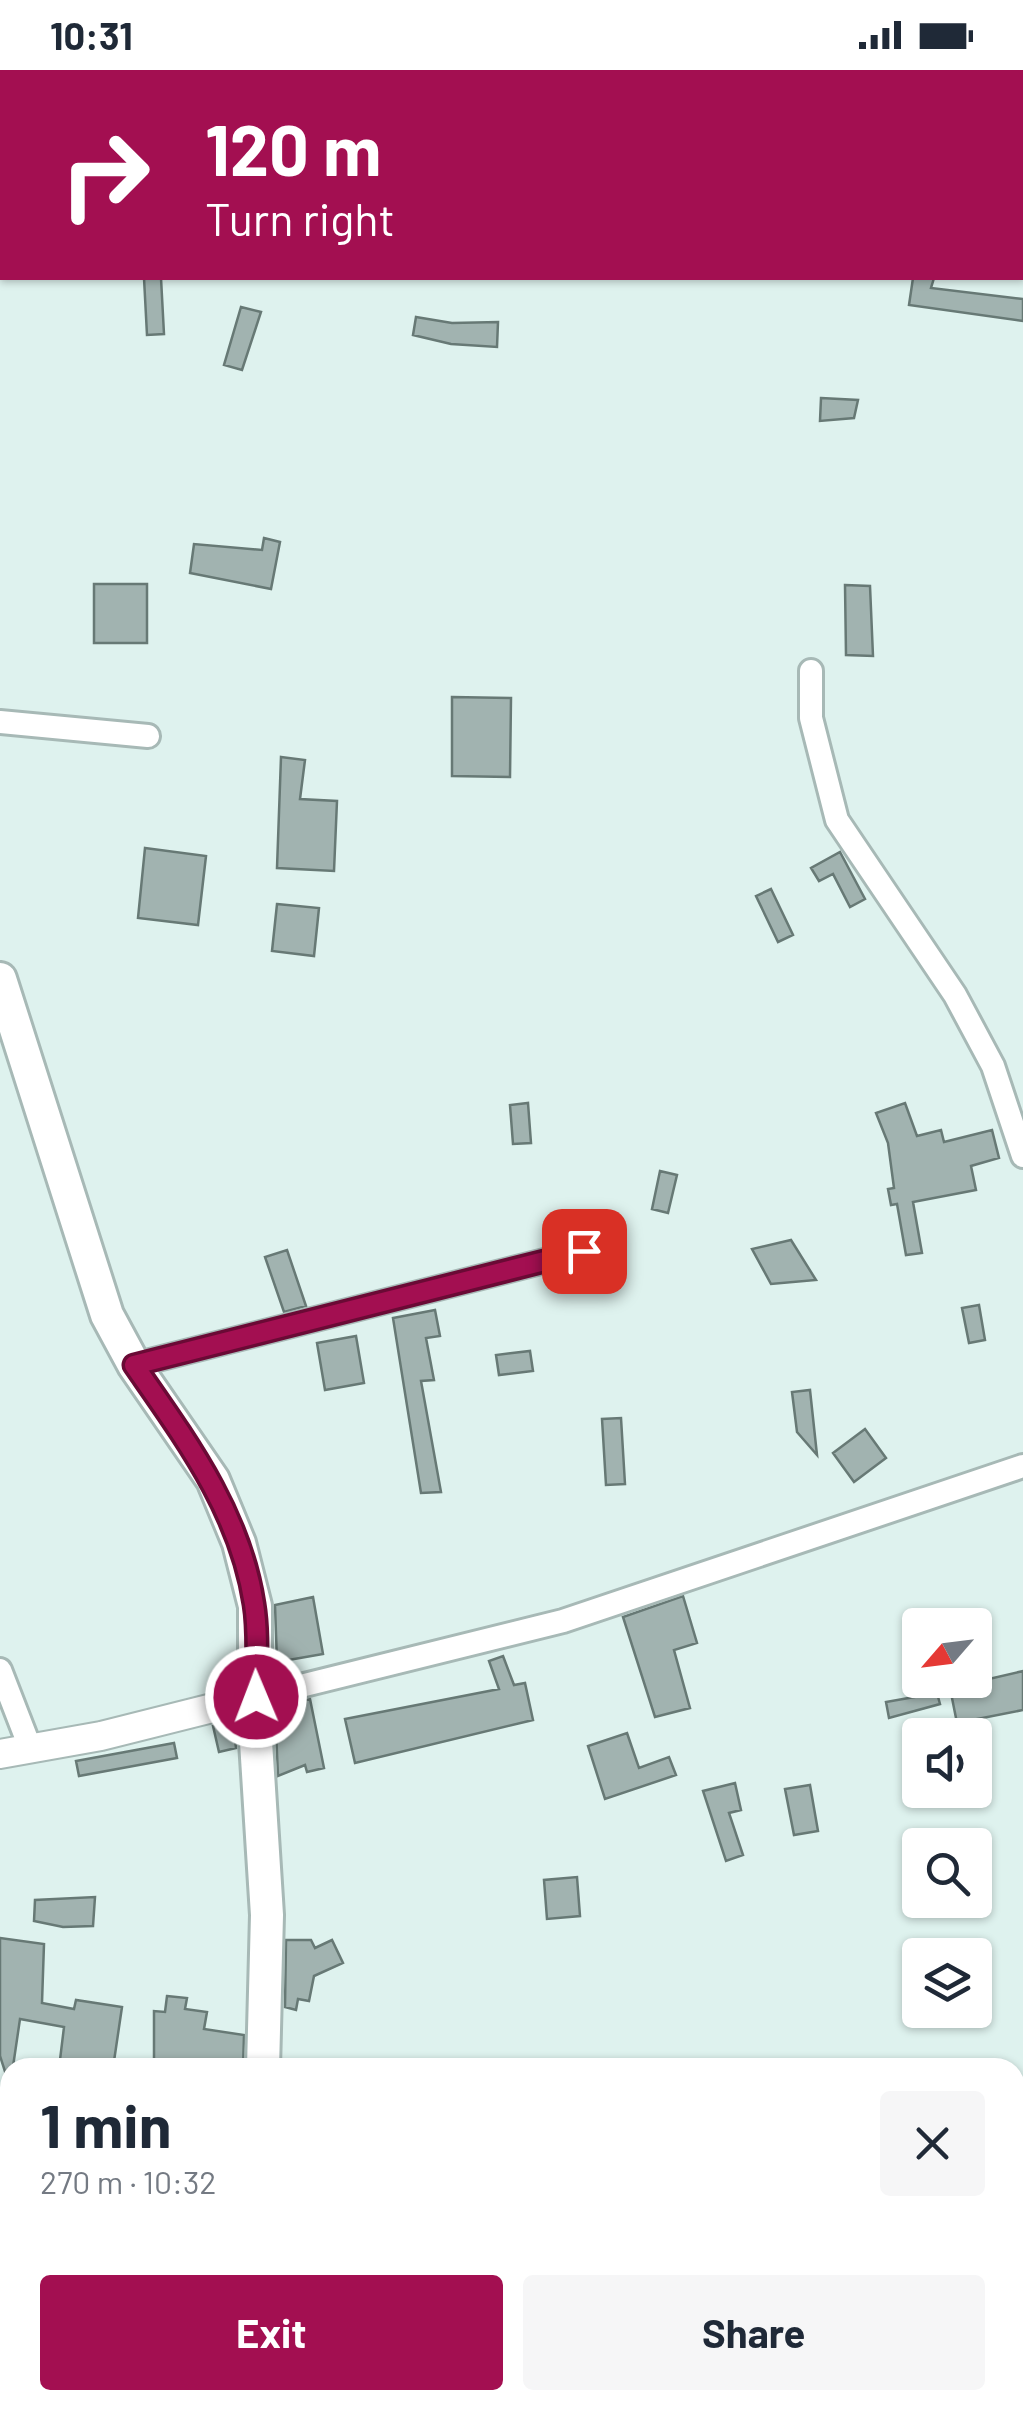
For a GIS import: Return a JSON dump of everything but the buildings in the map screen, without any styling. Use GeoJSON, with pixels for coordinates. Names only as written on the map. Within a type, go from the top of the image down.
{"type":"FeatureCollection","features":[{"type":"Feature","properties":{"kind":"main road"},"geometry":{"type":"LineString","coordinates":[[0,979],[107,1315],[134,1365],[212,1480],[238,1544],[255,1606],[267,1915],[263,2058]]}},
{"type":"Feature","properties":{"kind":"street"},"geometry":{"type":"LineString","coordinates":[[810,670],[811,718],[837,820],[955,995],[993,1066],[1023,1156]]}},
{"type":"Feature","properties":{"kind":"street"},"geometry":{"type":"LineString","coordinates":[[0,722],[148,736]]}},
{"type":"Feature","properties":{"kind":"street"},"geometry":{"type":"LineString","coordinates":[[134,1365],[584,1251]]}},
{"type":"Feature","properties":{"kind":"street"},"geometry":{"type":"LineString","coordinates":[[0,1754],[32,1750],[563,1621],[1023,1466]]}},
{"type":"Feature","properties":{"kind":"street"},"geometry":{"type":"LineString","coordinates":[[0,1670],[32,1750]]}},
{"type":"Feature","properties":{"kind":"route"},"geometry":{"type":"LineString","coordinates":[[256,1697],[255,1606],[238,1544],[212,1480],[134,1365],[584,1251]]}}]}
